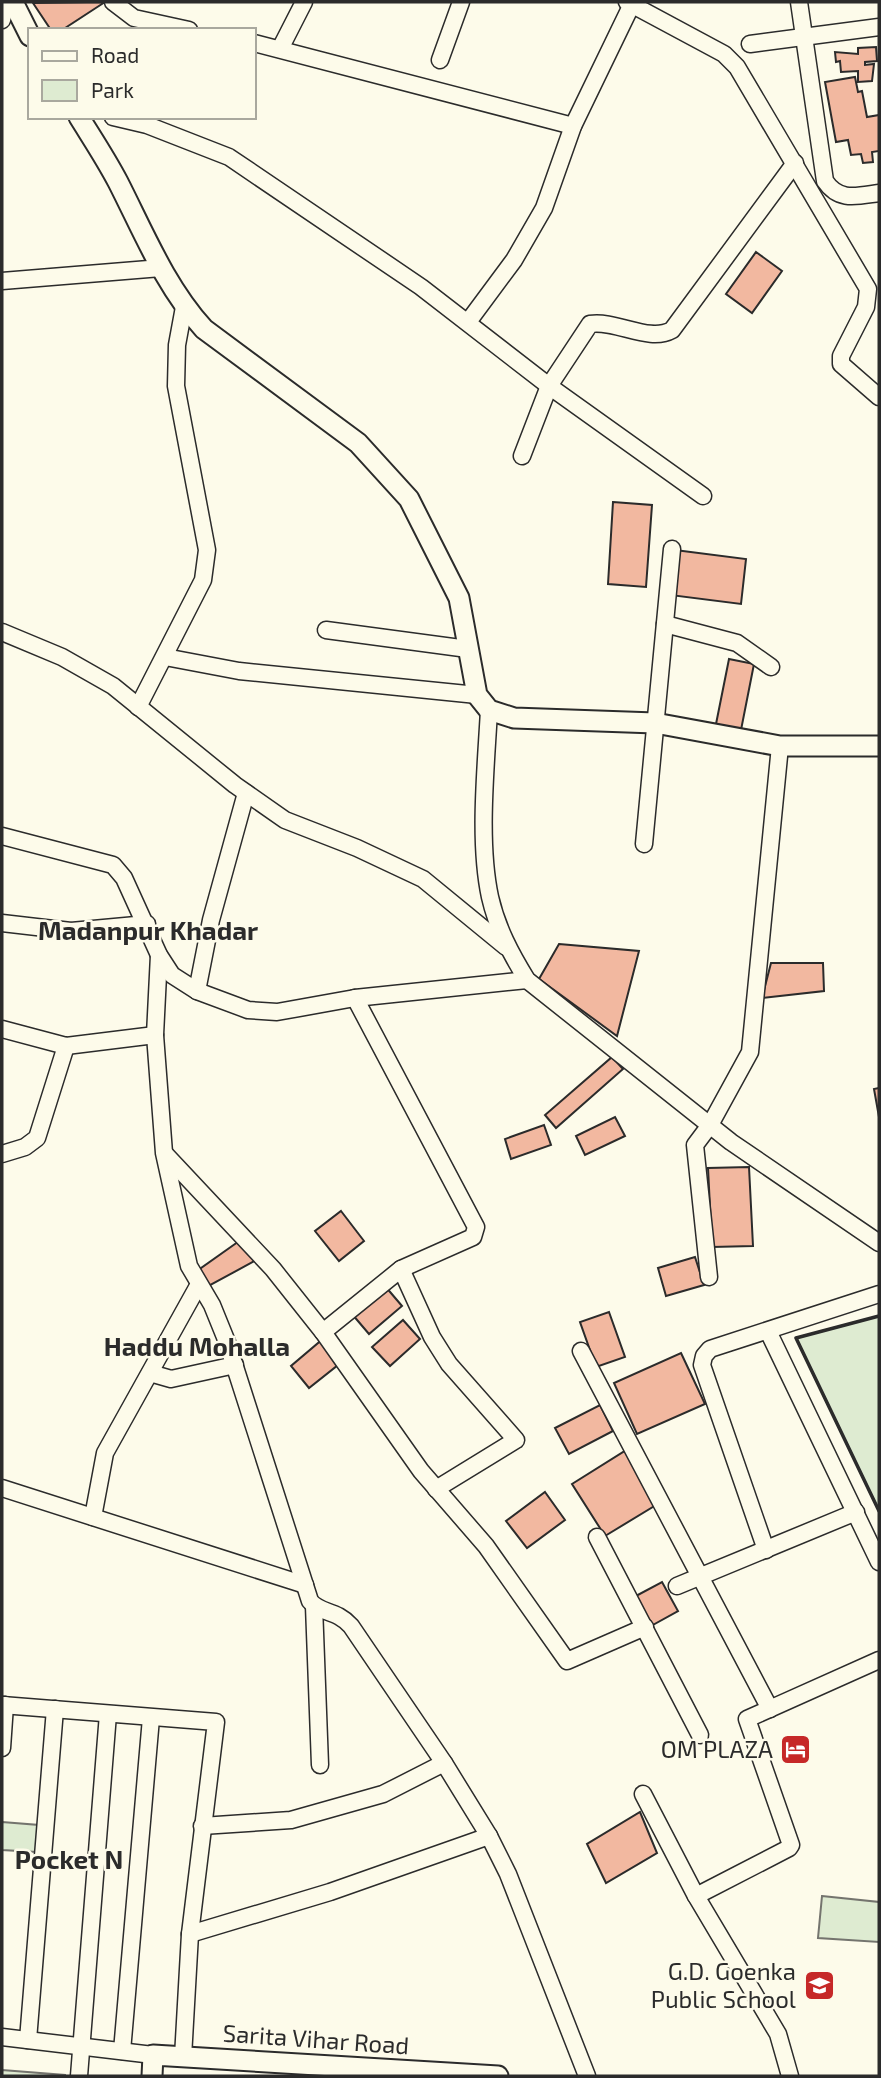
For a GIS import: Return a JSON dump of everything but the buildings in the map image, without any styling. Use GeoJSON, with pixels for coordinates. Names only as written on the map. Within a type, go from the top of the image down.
{"type":"FeatureCollection","features":[{"type":"Feature","properties":{"kind":"street"},"geometry":{"type":"LineString","coordinates":[[2,20],[6,2]]}},
{"type":"Feature","properties":{"kind":"street"},"geometry":{"type":"LineString","coordinates":[[12,2],[28,32]]}},
{"type":"Feature","properties":{"kind":"street"},"geometry":{"type":"LineString","coordinates":[[113,2],[134,18],[180,28]]}},
{"type":"Feature","properties":{"kind":"street"},"geometry":{"type":"LineString","coordinates":[[281,49],[304,2]]}},
{"type":"Feature","properties":{"kind":"street"},"geometry":{"type":"LineString","coordinates":[[440,60],[461,2]]}},
{"type":"Feature","properties":{"kind":"street"},"geometry":{"type":"LineString","coordinates":[[799,2],[825,181],[831,189],[844,197],[879,193]]}},
{"type":"Feature","properties":{"kind":"street"},"geometry":{"type":"LineString","coordinates":[[468,322],[530,235],[544,208],[573,126],[630,3],[732,61],[868,289],[866,307],[841,356],[841,364],[879,397]]}},
{"type":"Feature","properties":{"kind":"street"},"geometry":{"type":"LineString","coordinates":[[750,44],[879,27]]}},
{"type":"Feature","properties":{"kind":"street"},"geometry":{"type":"LineString","coordinates":[[256,43],[573,126]]}},
{"type":"Feature","properties":{"kind":"street"},"geometry":{"type":"LineString","coordinates":[[80,119],[116,178],[161,268],[184,307],[204,329],[358,443],[409,499],[459,597],[468,649],[483,702],[490,897],[507,948],[527,981],[710,1125],[879,1242]]}},
{"type":"Feature","properties":{"kind":"street"},"geometry":{"type":"LineString","coordinates":[[122,119],[147,125],[229,157],[468,322],[549,386],[703,496]]}},
{"type":"Feature","properties":{"kind":"street"},"geometry":{"type":"LineString","coordinates":[[522,456],[549,386],[590,324],[613,324],[664,335],[672,330],[795,163]]}},
{"type":"Feature","properties":{"kind":"street"},"geometry":{"type":"LineString","coordinates":[[2,281],[161,268]]}},
{"type":"Feature","properties":{"kind":"street"},"geometry":{"type":"LineString","coordinates":[[138,707],[203,580],[207,551],[176,386],[177,345],[184,307]]}},
{"type":"Feature","properties":{"kind":"street"},"geometry":{"type":"LineString","coordinates":[[644,844],[672,549]]}},
{"type":"Feature","properties":{"kind":"street"},"geometry":{"type":"LineString","coordinates":[[665,624],[737,643],[771,667]]}},
{"type":"Feature","properties":{"kind":"street"},"geometry":{"type":"LineString","coordinates":[[326,630],[468,649]]}},
{"type":"Feature","properties":{"kind":"street"},"geometry":{"type":"LineString","coordinates":[[2,632],[62,657],[113,686],[246,793],[285,820],[357,848],[423,880],[507,948]]}},
{"type":"Feature","properties":{"kind":"street"},"geometry":{"type":"LineString","coordinates":[[165,657],[239,671],[483,702],[514,718],[655,723],[780,746],[879,746]]}},
{"type":"Feature","properties":{"kind":"street"},"geometry":{"type":"LineString","coordinates":[[709,1277],[695,1145],[710,1125],[750,1052],[780,746]]}},
{"type":"Feature","properties":{"kind":"street"},"geometry":{"type":"LineString","coordinates":[[197,990],[211,920],[246,793]]}},
{"type":"Feature","properties":{"kind":"street"},"geometry":{"type":"LineString","coordinates":[[2,836],[113,865],[124,878],[159,955],[172,975],[197,990],[261,1012],[355,998],[527,981]]}},
{"type":"Feature","properties":{"kind":"street"},"geometry":{"type":"LineString","coordinates":[[2,923],[71,930],[147,924]]}},
{"type":"Feature","properties":{"kind":"street"},"geometry":{"type":"LineString","coordinates":[[159,955],[155,1035],[164,1153],[189,1266],[198,1286],[212,1305],[314,1606],[320,1765]]}},
{"type":"Feature","properties":{"kind":"street"},"geometry":{"type":"LineString","coordinates":[[323,1332],[401,1269],[473,1237],[476,1227],[355,998]]}},
{"type":"Feature","properties":{"kind":"street"},"geometry":{"type":"LineString","coordinates":[[2,1029],[66,1046],[155,1035]]}},
{"type":"Feature","properties":{"kind":"street"},"geometry":{"type":"LineString","coordinates":[[2,1154],[25,1147],[37,1138],[66,1046]]}},
{"type":"Feature","properties":{"kind":"street"},"geometry":{"type":"LineString","coordinates":[[164,1153],[255,1248],[323,1332],[436,1489],[485,1546],[567,1661],[645,1627]]}},
{"type":"Feature","properties":{"kind":"street"},"geometry":{"type":"LineString","coordinates":[[401,1269],[432,1337],[449,1364],[516,1440],[436,1489]]}},
{"type":"Feature","properties":{"kind":"street"},"geometry":{"type":"LineString","coordinates":[[93,1517],[105,1453],[198,1286]]}},
{"type":"Feature","properties":{"kind":"street"},"geometry":{"type":"LineString","coordinates":[[766,1550],[702,1365],[704,1356],[710,1349],[879,1294]]}},
{"type":"Feature","properties":{"kind":"street"},"geometry":{"type":"LineString","coordinates":[[768,1331],[879,1562]]}},
{"type":"Feature","properties":{"kind":"street"},"geometry":{"type":"LineString","coordinates":[[581,1351],[770,1709]]}},
{"type":"Feature","properties":{"kind":"street"},"geometry":{"type":"LineString","coordinates":[[150,1373],[171,1380],[234,1365]]}},
{"type":"Feature","properties":{"kind":"street"},"geometry":{"type":"LineString","coordinates":[[2,1488],[244,1568],[305,1585]]}},
{"type":"Feature","properties":{"kind":"street"},"geometry":{"type":"LineString","coordinates":[[677,1586],[856,1512]]}},
{"type":"Feature","properties":{"kind":"street"},"geometry":{"type":"LineString","coordinates":[[597,1537],[700,1735]]}},
{"type":"Feature","properties":{"kind":"street"},"geometry":{"type":"LineString","coordinates":[[314,1606],[341,1615],[351,1626],[444,1763],[489,1836],[508,1874],[587,2076]]}},
{"type":"Feature","properties":{"kind":"street"},"geometry":{"type":"LineString","coordinates":[[696,1896],[789,1848],[791,1844],[747,1719],[879,1660]]}},
{"type":"Feature","properties":{"kind":"street"},"geometry":{"type":"LineString","coordinates":[[2,1748],[3,1705],[216,1722],[190,1934],[183,2057]]}},
{"type":"Feature","properties":{"kind":"street"},"geometry":{"type":"LineString","coordinates":[[28,2040],[55,1709]]}},
{"type":"Feature","properties":{"kind":"street"},"geometry":{"type":"LineString","coordinates":[[79,2076],[108,1714]]}},
{"type":"Feature","properties":{"kind":"street"},"geometry":{"type":"LineString","coordinates":[[122,2051],[151,1718]]}},
{"type":"Feature","properties":{"kind":"street"},"geometry":{"type":"LineString","coordinates":[[202,1826],[291,1820],[383,1794],[444,1763]]}},
{"type":"Feature","properties":{"kind":"street"},"geometry":{"type":"LineString","coordinates":[[643,1794],[696,1896],[778,2034],[790,2076]]}},
{"type":"Feature","properties":{"kind":"street"},"geometry":{"type":"LineString","coordinates":[[190,1934],[330,1892],[489,1836]]}},
{"type":"Feature","properties":{"kind":"street"},"geometry":{"type":"LineString","coordinates":[[2,2037],[153,2055],[152,2076]]}},
{"type":"Feature","properties":{"kind":"street","name":"Sarita Vihar Road"},"geometry":{"type":"LineString","coordinates":[[153,2055],[498,2076]]}},
{"type":"Feature","properties":{"kind":"green space"},"geometry":{"type":"Polygon","coordinates":[[[879,1316],[879,1511],[796,1338],[879,1316]]]}},
{"type":"Feature","properties":{"kind":"green space"},"geometry":{"type":"Polygon","coordinates":[[[2,1822],[39,1825],[37,1852],[2,1850],[2,1822]]]}},
{"type":"Feature","properties":{"kind":"green space"},"geometry":{"type":"Polygon","coordinates":[[[822,1896],[879,1902],[879,1942],[818,1938],[822,1896]]]}},
{"type":"Feature","properties":{"kind":"green space"},"geometry":{"type":"Polygon","coordinates":[[[2,2070],[65,2075],[65,2076],[2,2076],[2,2070]]]}},
{"type":"Feature","properties":{"kind":"wall"},"geometry":{"type":"LineString","coordinates":[[879,1316],[796,1338],[879,1511]]}},
{"type":"Feature","properties":{"kind":"place","name":"OM PLAZA"},"geometry":{"type":"Point","coordinates":[796,1750]}},
{"type":"Feature","properties":{"kind":"place","name":"G.D. Goenka Public School"},"geometry":{"type":"Point","coordinates":[819,1986]}},
{"type":"Feature","properties":{"kind":"district","name":"Madanpur Khadar"},"geometry":{"type":"Point","coordinates":[148,931]}},
{"type":"Feature","properties":{"kind":"district","name":"Haddu Mohalla"},"geometry":{"type":"Point","coordinates":[197,1347]}},
{"type":"Feature","properties":{"kind":"district","name":"Pocket N"},"geometry":{"type":"Point","coordinates":[69,1860]}}]}
